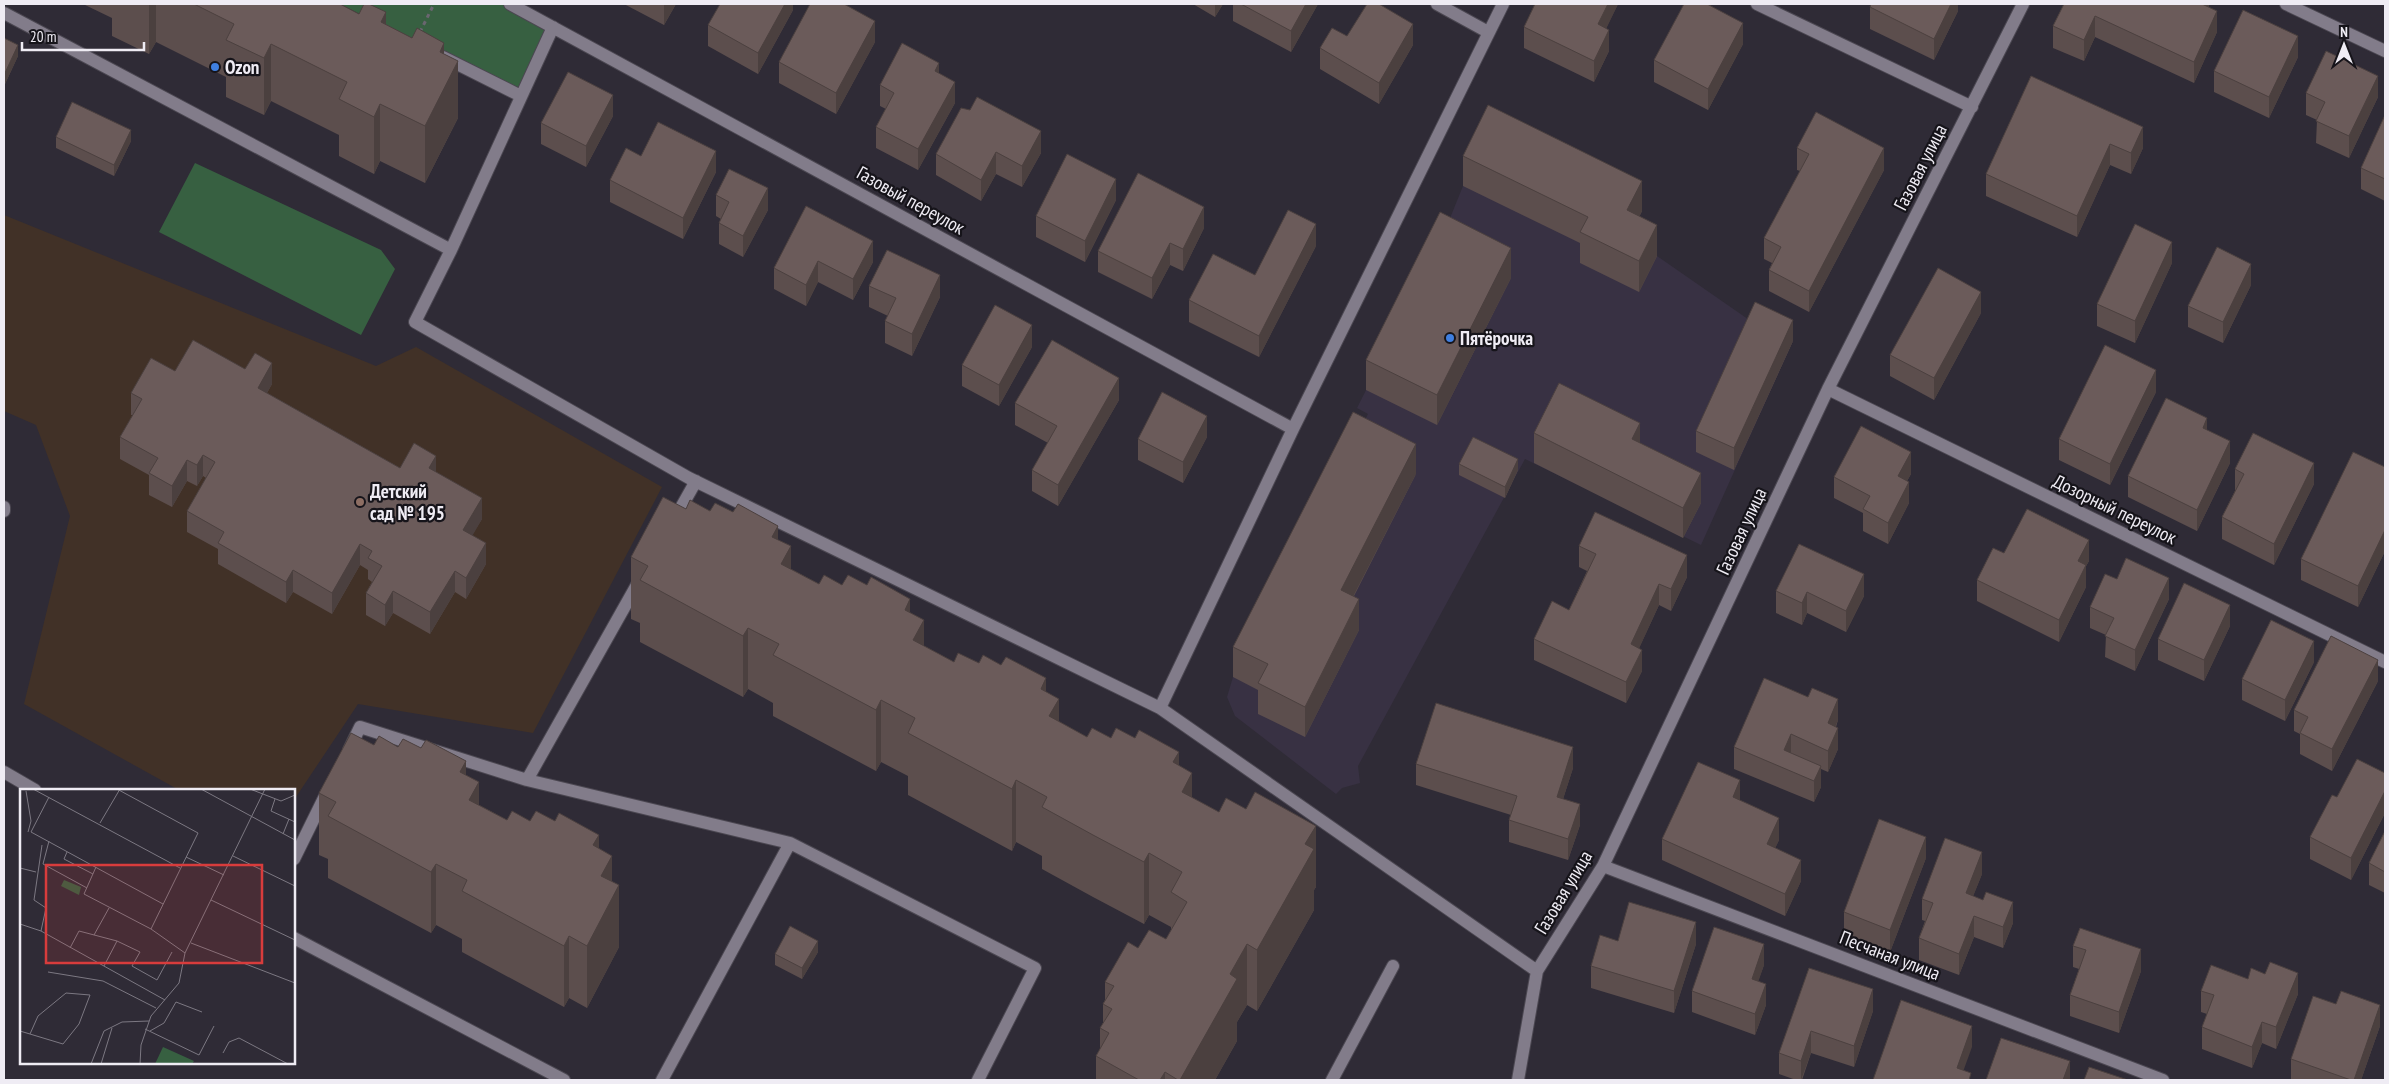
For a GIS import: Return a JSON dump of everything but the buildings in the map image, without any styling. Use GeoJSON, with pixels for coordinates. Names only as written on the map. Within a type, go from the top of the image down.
{"type":"FeatureCollection","features":[{"type":"Feature","properties":{"kind":"street","name":"Газовый переулок"},"geometry":{"type":"LineString","coordinates":[[510,4],[1293,430]]}},
{"type":"Feature","properties":{"kind":"street"},"geometry":{"type":"LineString","coordinates":[[1437,4],[1488,32]]}},
{"type":"Feature","properties":{"kind":"street"},"geometry":{"type":"LineString","coordinates":[[1160,708],[1293,430],[1503,4]]}},
{"type":"Feature","properties":{"kind":"street"},"geometry":{"type":"LineString","coordinates":[[1756,4],[1972,107]]}},
{"type":"Feature","properties":{"kind":"street","name":"Газовая улица"},"geometry":{"type":"LineString","coordinates":[[1518,1080],[1536,971],[1603,866],[1828,389],[2023,4]]}},
{"type":"Feature","properties":{"kind":"street"},"geometry":{"type":"LineString","coordinates":[[2286,4],[2385,51]]}},
{"type":"Feature","properties":{"kind":"street"},"geometry":{"type":"LineString","coordinates":[[4,13],[451,250]]}},
{"type":"Feature","properties":{"kind":"street"},"geometry":{"type":"LineString","coordinates":[[553,27],[451,250],[415,322],[696,481],[1160,708],[1536,971]]}},
{"type":"Feature","properties":{"kind":"street"},"geometry":{"type":"LineString","coordinates":[[415,42],[521,96]]}},
{"type":"Feature","properties":{"kind":"street","name":"Дозорный переулок"},"geometry":{"type":"LineString","coordinates":[[1828,389],[2385,662]]}},
{"type":"Feature","properties":{"kind":"street"},"geometry":{"type":"LineString","coordinates":[[667,532],[696,481]]}},
{"type":"Feature","properties":{"kind":"street"},"geometry":{"type":"LineString","coordinates":[[527,780],[643,575]]}},
{"type":"Feature","properties":{"kind":"street"},"geometry":{"type":"LineString","coordinates":[[342,762],[360,726],[527,780],[790,842],[1035,968],[978,1080]]}},
{"type":"Feature","properties":{"kind":"street"},"geometry":{"type":"LineString","coordinates":[[4,772],[33,789]]}},
{"type":"Feature","properties":{"kind":"street"},"geometry":{"type":"LineString","coordinates":[[295,857],[334,780]]}},
{"type":"Feature","properties":{"kind":"street"},"geometry":{"type":"LineString","coordinates":[[662,1080],[790,842]]}},
{"type":"Feature","properties":{"kind":"street","name":"Песчаная улица"},"geometry":{"type":"LineString","coordinates":[[1603,866],[2163,1080]]}},
{"type":"Feature","properties":{"kind":"street"},"geometry":{"type":"LineString","coordinates":[[295,939],[564,1080]]}},
{"type":"Feature","properties":{"kind":"street"},"geometry":{"type":"LineString","coordinates":[[1332,1080],[1393,966]]}},
{"type":"Feature","properties":{"kind":"path"},"geometry":{"type":"LineString","coordinates":[[415,42],[434,4]]}},
{"type":"Feature","properties":{"kind":"shaded area"},"geometry":{"type":"Polygon","coordinates":[[[1488,135],[1642,211],[1627,241],[1657,256],[1755,324],[1793,341],[1701,545],[1525,459],[1358,766],[1360,783],[1342,788],[1336,794],[1235,716],[1227,697],[1233,677],[1368,414],[1357,408],[1440,243],[1463,186],[1488,135]]]}},
{"type":"Feature","properties":{"kind":"shaded area","name":"Детский сад № 195"},"geometry":{"type":"Polygon","coordinates":[[[4,215],[376,366],[416,347],[662,487],[533,733],[358,704],[295,798],[295,789],[177,789],[24,704],[70,516],[36,425],[4,411],[4,215]]]}},
{"type":"Feature","properties":{"kind":"green space"},"geometry":{"type":"Polygon","coordinates":[[[340,4],[510,4],[553,27],[521,96],[340,4]]]}},
{"type":"Feature","properties":{"kind":"green space"},"geometry":{"type":"Polygon","coordinates":[[[195,163],[381,250],[395,269],[361,335],[159,232],[195,163]]]}},
{"type":"Feature","properties":{"kind":"place","name":"Ozon"},"geometry":{"type":"Point","coordinates":[215,67]}},
{"type":"Feature","properties":{"kind":"place","name":"Пятёрочка"},"geometry":{"type":"Point","coordinates":[1450,338]}},
{"type":"Feature","properties":{"kind":"place","name":"Детский сад № 195"},"geometry":{"type":"Point","coordinates":[360,502]}}]}
